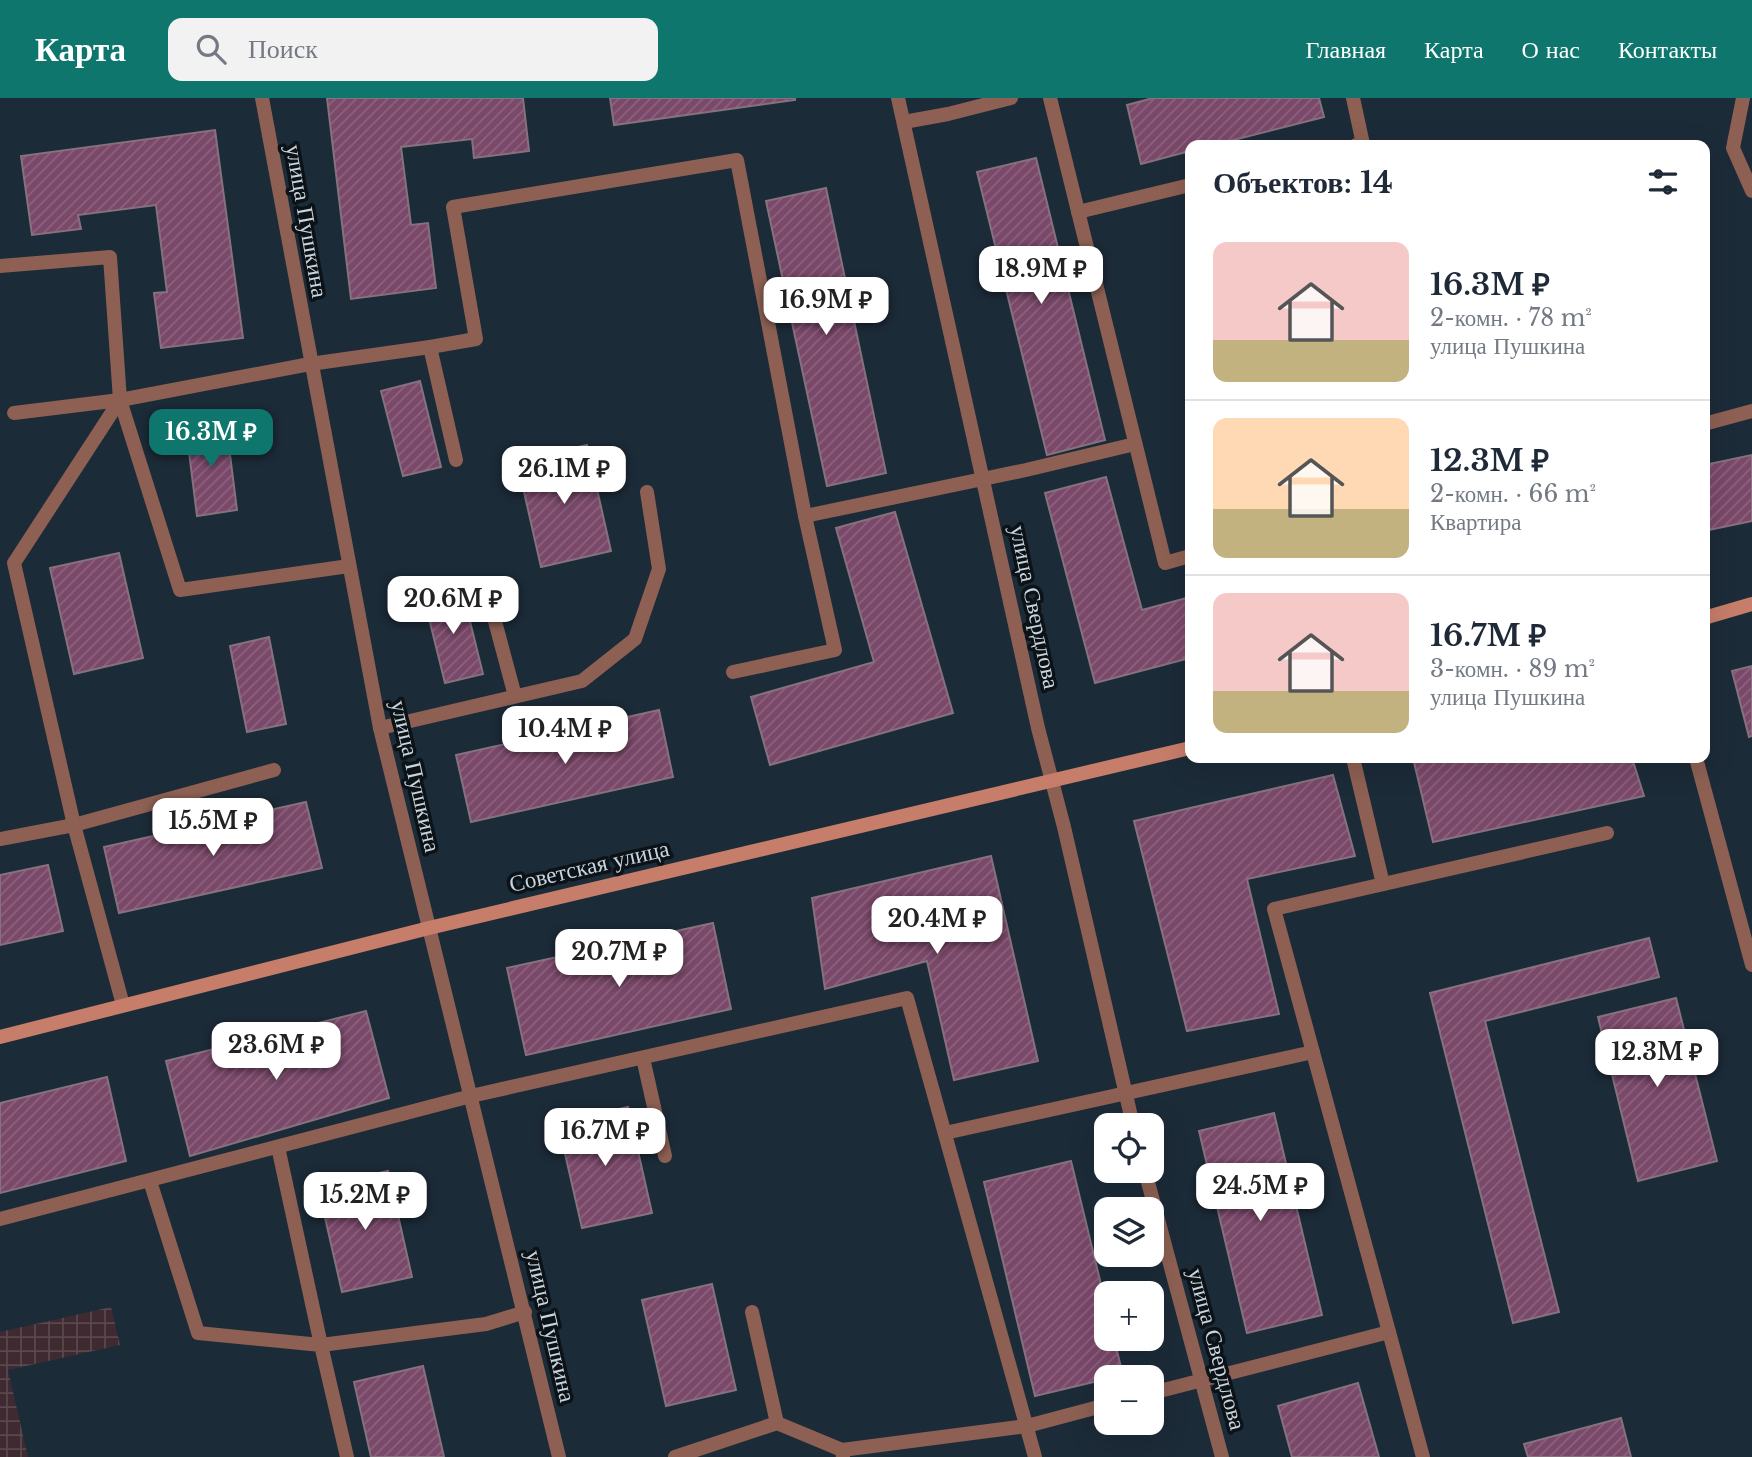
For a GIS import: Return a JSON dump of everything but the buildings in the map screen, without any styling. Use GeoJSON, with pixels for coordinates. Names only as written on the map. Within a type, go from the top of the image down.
{"type":"FeatureCollection","features":[{"type":"Feature","properties":{"kind":"street","name":"улица Пушкина"},"geometry":{"type":"LineString","coordinates":[[262,98],[380,728],[559,1457]]}},
{"type":"Feature","properties":{"kind":"street","name":"улица Свердлова"},"geometry":{"type":"LineString","coordinates":[[898,98],[1038,728],[1130,1113]]}},
{"type":"Feature","properties":{"kind":"street"},"geometry":{"type":"LineString","coordinates":[[904,122],[1011,98]]}},
{"type":"Feature","properties":{"kind":"street"},"geometry":{"type":"LineString","coordinates":[[1050,98],[1165,563],[1185,557]]}},
{"type":"Feature","properties":{"kind":"street"},"geometry":{"type":"LineString","coordinates":[[1353,98],[1362,140]]}},
{"type":"Feature","properties":{"kind":"street"},"geometry":{"type":"LineString","coordinates":[[1743,98],[1733,148],[1752,191]]}},
{"type":"Feature","properties":{"kind":"street"},"geometry":{"type":"LineString","coordinates":[[14,413],[120,400],[310,364],[476,339],[453,207],[737,160],[805,516],[835,650],[733,672]]}},
{"type":"Feature","properties":{"kind":"street"},"geometry":{"type":"LineString","coordinates":[[1077,212],[1185,186]]}},
{"type":"Feature","properties":{"kind":"street"},"geometry":{"type":"LineString","coordinates":[[0,266],[110,257],[120,400],[180,590],[349,566]]}},
{"type":"Feature","properties":{"kind":"street"},"geometry":{"type":"LineString","coordinates":[[430,347],[456,460]]}},
{"type":"Feature","properties":{"kind":"street"},"geometry":{"type":"LineString","coordinates":[[120,400],[14,562],[74,825],[122,1005]]}},
{"type":"Feature","properties":{"kind":"street"},"geometry":{"type":"LineString","coordinates":[[1710,422],[1752,411]]}},
{"type":"Feature","properties":{"kind":"street"},"geometry":{"type":"LineString","coordinates":[[805,516],[1135,444]]}},
{"type":"Feature","properties":{"kind":"street"},"geometry":{"type":"LineString","coordinates":[[380,728],[582,681],[635,639],[659,569],[647,492]]}},
{"type":"Feature","properties":{"kind":"street"},"geometry":{"type":"LineString","coordinates":[[1710,616],[1752,604]]}},
{"type":"Feature","properties":{"kind":"street"},"geometry":{"type":"LineString","coordinates":[[493,614],[515,696]]}},
{"type":"Feature","properties":{"kind":"street","name":"Советская улица"},"geometry":{"type":"LineString","coordinates":[[0,1037],[429,928],[1185,749]]}},
{"type":"Feature","properties":{"kind":"street"},"geometry":{"type":"LineString","coordinates":[[1354,763],[1383,884]]}},
{"type":"Feature","properties":{"kind":"street"},"geometry":{"type":"LineString","coordinates":[[1697,763],[1752,965]]}},
{"type":"Feature","properties":{"kind":"street"},"geometry":{"type":"LineString","coordinates":[[0,839],[74,825],[274,770]]}},
{"type":"Feature","properties":{"kind":"street"},"geometry":{"type":"LineString","coordinates":[[1423,1457],[1274,909],[1607,833]]}},
{"type":"Feature","properties":{"kind":"street"},"geometry":{"type":"LineString","coordinates":[[0,1219],[471,1096],[907,999],[1035,1457]]}},
{"type":"Feature","properties":{"kind":"street"},"geometry":{"type":"LineString","coordinates":[[945,1133],[1313,1052]]}},
{"type":"Feature","properties":{"kind":"street"},"geometry":{"type":"LineString","coordinates":[[642,1058],[665,1156]]}},
{"type":"Feature","properties":{"kind":"street"},"geometry":{"type":"LineString","coordinates":[[278,1147],[346,1457]]}},
{"type":"Feature","properties":{"kind":"street"},"geometry":{"type":"LineString","coordinates":[[150,1181],[198,1333],[321,1345],[486,1324],[525,1312]]}},
{"type":"Feature","properties":{"kind":"street","name":"улица Свердлова"},"geometry":{"type":"LineString","coordinates":[[1148,1183],[1222,1457]]}},
{"type":"Feature","properties":{"kind":"street"},"geometry":{"type":"LineString","coordinates":[[752,1312],[777,1423]]}},
{"type":"Feature","properties":{"kind":"street"},"geometry":{"type":"LineString","coordinates":[[1164,1390],[1389,1332]]}},
{"type":"Feature","properties":{"kind":"street"},"geometry":{"type":"LineString","coordinates":[[675,1457],[777,1423],[842,1454],[1027,1426],[1094,1408]]}},
{"type":"Feature","properties":{"kind":"shaded area"},"geometry":{"type":"Polygon","coordinates":[[[111,1307],[120,1345],[8,1370],[28,1457],[0,1457],[0,1332],[111,1307]]]}}]}
